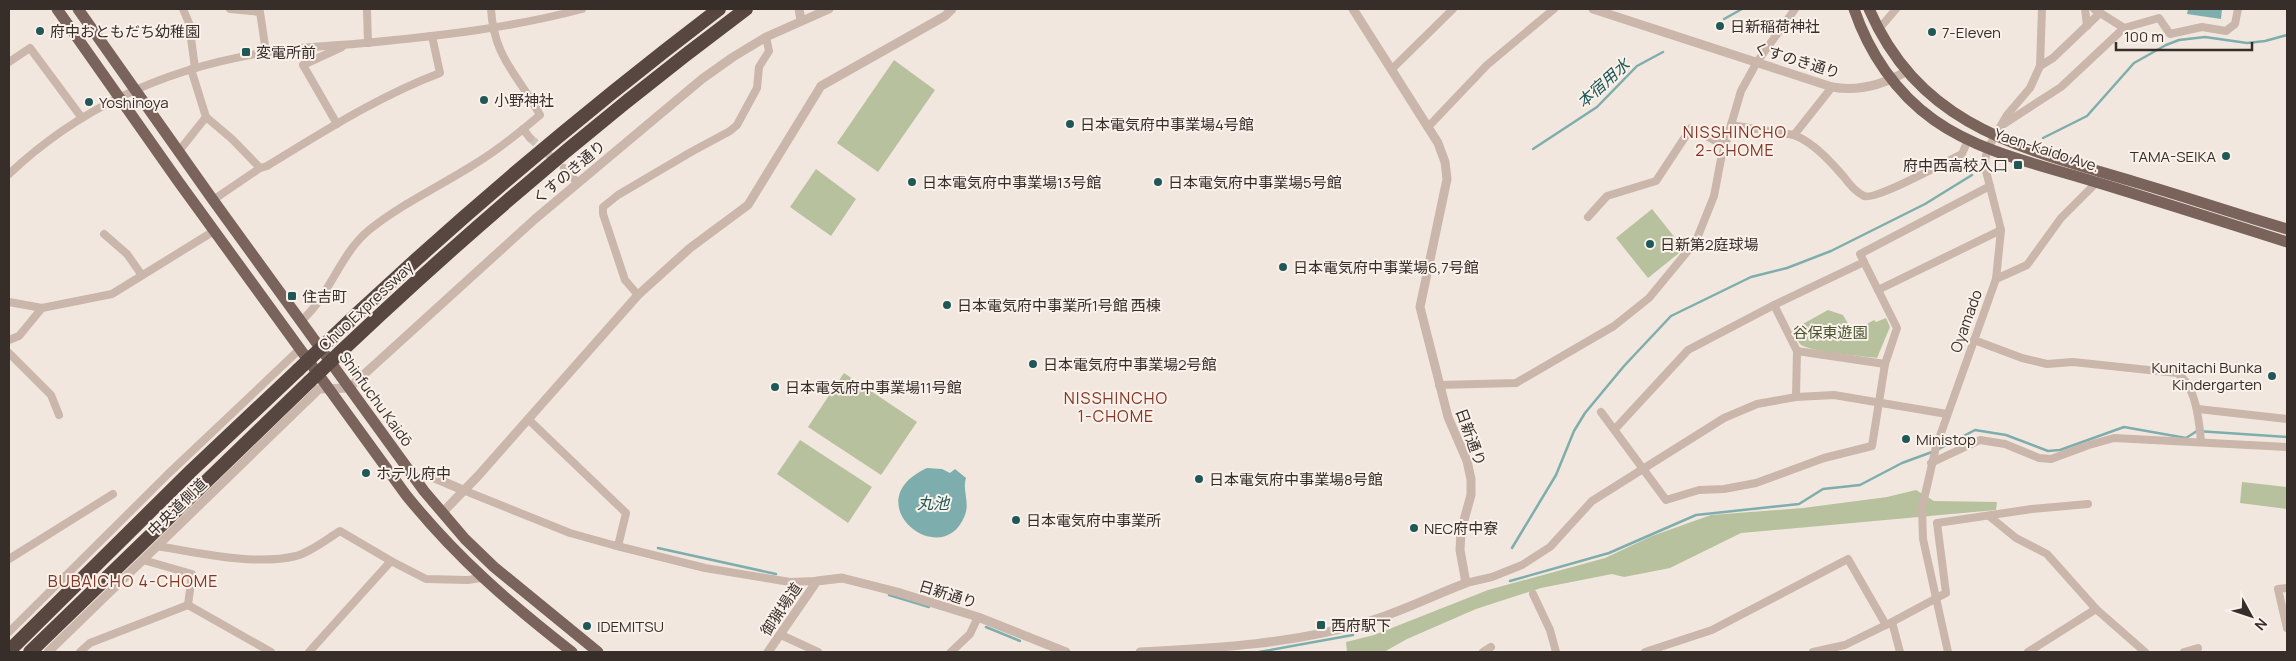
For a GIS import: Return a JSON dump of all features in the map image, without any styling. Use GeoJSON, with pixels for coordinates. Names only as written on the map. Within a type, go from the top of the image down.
{"type":"FeatureCollection","features":[{"type":"Feature","properties":{"kind":"highway","name":"Chuo Expressway"},"geometry":{"type":"LineString","coordinates":[[9,651],[192,470],[331,338],[553,141],[719,9]]}},
{"type":"Feature","properties":{"kind":"highway","name":"Chuo Expressway"},"geometry":{"type":"LineString","coordinates":[[30,652],[341,351],[463,239],[672,64],[746,9]]}},
{"type":"Feature","properties":{"kind":"main road"},"geometry":{"type":"LineString","coordinates":[[57,9],[406,495],[447,543],[481,578],[572,652]]}},
{"type":"Feature","properties":{"kind":"main road","name":"Shinfuchu Kaidō"},"geometry":{"type":"LineString","coordinates":[[78,9],[415,479],[465,539],[509,581],[598,652]]}},
{"type":"Feature","properties":{"kind":"main road","name":"Yaen-Kaido Ave."},"geometry":{"type":"LineString","coordinates":[[1854,9],[1875,57],[1911,101],[1932,119],[1968,140],[1988,148],[2287,242]]}},
{"type":"Feature","properties":{"kind":"main road","name":"Yaen-Kaido Ave."},"geometry":{"type":"LineString","coordinates":[[1869,9],[1879,29],[1907,71],[1918,83],[1946,107],[1994,136],[2035,151],[2287,229]]}},
{"type":"Feature","properties":{"kind":"street"},"geometry":{"type":"LineString","coordinates":[[183,9],[189,23],[193,69],[206,117],[232,139],[260,168]]}},
{"type":"Feature","properties":{"kind":"street"},"geometry":{"type":"LineString","coordinates":[[230,9],[260,12],[266,52]]}},
{"type":"Feature","properties":{"kind":"street"},"geometry":{"type":"LineString","coordinates":[[367,9],[368,42]]}},
{"type":"Feature","properties":{"kind":"street"},"geometry":{"type":"LineString","coordinates":[[301,321],[321,298],[337,270],[356,244],[370,230],[422,194],[471,167],[540,115],[527,90],[503,59],[492,28],[491,9]]}},
{"type":"Feature","properties":{"kind":"street"},"geometry":{"type":"LineString","coordinates":[[9,174],[37,147],[82,118],[119,97],[193,69],[266,52],[432,36],[492,28],[582,9]]}},
{"type":"Feature","properties":{"kind":"street"},"geometry":{"type":"LineString","coordinates":[[798,9],[801,20]]}},
{"type":"Feature","properties":{"kind":"street","name":"くすのき通り"},"geometry":{"type":"LineString","coordinates":[[349,388],[453,292],[578,183],[702,79],[766,37],[829,9]]}},
{"type":"Feature","properties":{"kind":"street"},"geometry":{"type":"LineString","coordinates":[[442,512],[464,490],[638,295],[690,248],[748,205],[821,86],[945,16],[952,9]]}},
{"type":"Feature","properties":{"kind":"street","name":"日新通り"},"geometry":{"type":"LineString","coordinates":[[1353,9],[1428,127],[1442,152],[1447,172],[1445,197],[1420,307],[1451,427],[1467,462],[1471,479],[1471,495],[1461,531],[1460,550],[1466,583]]}},
{"type":"Feature","properties":{"kind":"street"},"geometry":{"type":"LineString","coordinates":[[1392,69],[1454,9]]}},
{"type":"Feature","properties":{"kind":"street"},"geometry":{"type":"LineString","coordinates":[[1428,127],[1487,65],[1554,9]]}},
{"type":"Feature","properties":{"kind":"street","name":"くすのき通り"},"geometry":{"type":"LineString","coordinates":[[1593,9],[1832,87],[1853,89],[1873,86],[1907,71]]}},
{"type":"Feature","properties":{"kind":"street"},"geometry":{"type":"LineString","coordinates":[[1439,385],[1516,383],[1614,326],[1640,307],[1696,241],[1714,196],[1730,125],[1741,91],[1756,62],[1795,9]]}},
{"type":"Feature","properties":{"kind":"street"},"geometry":{"type":"LineString","coordinates":[[1879,29],[1896,9]]}},
{"type":"Feature","properties":{"kind":"street","name":"Oyamado"},"geometry":{"type":"LineString","coordinates":[[1948,652],[1935,598],[1922,526],[1922,508],[1930,463],[1996,278],[2001,230],[1985,160],[1994,136],[2007,115],[2030,88],[2040,66],[2042,9]]}},
{"type":"Feature","properties":{"kind":"street"},"geometry":{"type":"LineString","coordinates":[[2085,9],[2087,26]]}},
{"type":"Feature","properties":{"kind":"street"},"geometry":{"type":"LineString","coordinates":[[2001,126],[2061,87],[2124,28],[2159,18],[2170,34],[2202,27],[2226,31],[2235,24],[2238,9]]}},
{"type":"Feature","properties":{"kind":"street"},"geometry":{"type":"LineString","coordinates":[[2040,66],[2053,58],[2087,26],[2097,11],[2124,28]]}},
{"type":"Feature","properties":{"kind":"street"},"geometry":{"type":"LineString","coordinates":[[214,200],[260,168],[267,166],[337,124],[407,86],[440,73],[432,36]]}},
{"type":"Feature","properties":{"kind":"street"},"geometry":{"type":"LineString","coordinates":[[638,295],[625,280],[620,268],[603,214],[603,207],[618,195],[730,131],[737,125],[756,88],[760,67],[769,51],[766,37]]}},
{"type":"Feature","properties":{"kind":"street"},"geometry":{"type":"LineString","coordinates":[[337,124],[303,65],[348,44]]}},
{"type":"Feature","properties":{"kind":"street"},"geometry":{"type":"LineString","coordinates":[[9,62],[30,48],[82,118]]}},
{"type":"Feature","properties":{"kind":"street"},"geometry":{"type":"LineString","coordinates":[[1794,134],[1832,87]]}},
{"type":"Feature","properties":{"kind":"street"},"geometry":{"type":"LineString","coordinates":[[179,151],[206,117]]}},
{"type":"Feature","properties":{"kind":"street"},"geometry":{"type":"LineString","coordinates":[[1730,125],[1794,134],[1808,142],[1821,153],[1851,186],[1864,196],[1870,197],[1890,190],[1962,154],[1968,140]]}},
{"type":"Feature","properties":{"kind":"street"},"geometry":{"type":"LineString","coordinates":[[1588,218],[1607,196],[1656,181],[1691,128],[1725,146]]}},
{"type":"Feature","properties":{"kind":"street"},"geometry":{"type":"LineString","coordinates":[[523,129],[530,138]]}},
{"type":"Feature","properties":{"kind":"street"},"geometry":{"type":"LineString","coordinates":[[564,168],[578,183]]}},
{"type":"Feature","properties":{"kind":"street"},"geometry":{"type":"LineString","coordinates":[[1996,278],[2027,265],[2061,218],[2097,182]]}},
{"type":"Feature","properties":{"kind":"street"},"geometry":{"type":"LineString","coordinates":[[1601,412],[1666,500],[1699,490],[1724,489],[1756,483],[1824,458],[1872,446],[1885,364],[1897,328],[1860,254],[1990,186]]}},
{"type":"Feature","properties":{"kind":"street"},"geometry":{"type":"LineString","coordinates":[[9,302],[42,308],[112,294],[214,230]]}},
{"type":"Feature","properties":{"kind":"street"},"geometry":{"type":"LineString","coordinates":[[1878,290],[2001,230]]}},
{"type":"Feature","properties":{"kind":"street"},"geometry":{"type":"LineString","coordinates":[[104,234],[127,254],[142,274]]}},
{"type":"Feature","properties":{"kind":"street"},"geometry":{"type":"LineString","coordinates":[[1614,429],[1688,350],[1774,305],[1864,262]]}},
{"type":"Feature","properties":{"kind":"street"},"geometry":{"type":"LineString","coordinates":[[1774,305],[1797,351],[1796,396]]}},
{"type":"Feature","properties":{"kind":"street"},"geometry":{"type":"LineString","coordinates":[[9,340],[19,336],[42,308]]}},
{"type":"Feature","properties":{"kind":"street"},"geometry":{"type":"LineString","coordinates":[[1974,340],[2022,358],[2047,364],[2073,362],[2178,373],[2184,378],[2198,409],[2201,438]]}},
{"type":"Feature","properties":{"kind":"street"},"geometry":{"type":"LineString","coordinates":[[9,632],[168,474],[300,349]]}},
{"type":"Feature","properties":{"kind":"street"},"geometry":{"type":"LineString","coordinates":[[1797,351],[1885,364]]}},
{"type":"Feature","properties":{"kind":"street"},"geometry":{"type":"LineString","coordinates":[[9,353],[51,396],[59,415]]}},
{"type":"Feature","properties":{"kind":"street"},"geometry":{"type":"LineString","coordinates":[[328,388],[349,388]]}},
{"type":"Feature","properties":{"kind":"street","name":"中央道側道"},"geometry":{"type":"LineString","coordinates":[[48,652],[319,389],[328,388]]}},
{"type":"Feature","properties":{"kind":"street"},"geometry":{"type":"LineString","coordinates":[[1140,652],[1243,646],[1281,641],[1368,621],[1466,583],[1492,577],[1522,565],[1550,547],[1592,501],[1724,418],[1757,404],[1796,396],[1834,395],[1947,414]]}},
{"type":"Feature","properties":{"kind":"street"},"geometry":{"type":"LineString","coordinates":[[2198,409],[2287,419]]}},
{"type":"Feature","properties":{"kind":"street"},"geometry":{"type":"LineString","coordinates":[[528,419],[626,513],[618,546]]}},
{"type":"Feature","properties":{"kind":"street"},"geometry":{"type":"LineString","coordinates":[[1930,463],[1980,440],[2005,444],[2039,458],[2051,459],[2114,438],[2168,442],[2201,438],[2287,447]]}},
{"type":"Feature","properties":{"kind":"street"},"geometry":{"type":"LineString","coordinates":[[415,479],[430,476],[570,533],[618,546],[705,568],[773,580],[800,583],[817,581]]}},
{"type":"Feature","properties":{"kind":"street"},"geometry":{"type":"LineString","coordinates":[[9,559],[113,494]]}},
{"type":"Feature","properties":{"kind":"street"},"geometry":{"type":"LineString","coordinates":[[1813,652],[1846,648],[1946,593],[1937,523],[2088,504]]}},
{"type":"Feature","properties":{"kind":"street"},"geometry":{"type":"LineString","coordinates":[[1989,516],[2016,538],[2047,554],[2096,608],[2144,652]]}},
{"type":"Feature","properties":{"kind":"street"},"geometry":{"type":"LineString","coordinates":[[157,546],[213,555],[266,559],[298,556],[340,531],[426,579],[468,580],[481,578]]}},
{"type":"Feature","properties":{"kind":"street"},"geometry":{"type":"LineString","coordinates":[[1645,652],[1712,630],[1848,558],[1889,624],[1900,652]]}},
{"type":"Feature","properties":{"kind":"street"},"geometry":{"type":"LineString","coordinates":[[143,560],[192,574],[188,605]]}},
{"type":"Feature","properties":{"kind":"street"},"geometry":{"type":"LineString","coordinates":[[310,652],[391,561]]}},
{"type":"Feature","properties":{"kind":"street","name":"日新通り"},"geometry":{"type":"LineString","coordinates":[[817,581],[830,578],[854,580],[1066,652]]}},
{"type":"Feature","properties":{"kind":"street","name":"御猟場道"},"geometry":{"type":"LineString","coordinates":[[768,652],[817,581]]}},
{"type":"Feature","properties":{"kind":"street"},"geometry":{"type":"LineString","coordinates":[[2287,588],[2278,589],[2287,628]]}},
{"type":"Feature","properties":{"kind":"street"},"geometry":{"type":"LineString","coordinates":[[1533,594],[1550,630],[1556,652]]}},
{"type":"Feature","properties":{"kind":"street"},"geometry":{"type":"LineString","coordinates":[[80,652],[90,643],[188,605]]}},
{"type":"Feature","properties":{"kind":"street"},"geometry":{"type":"LineString","coordinates":[[188,605],[271,652]]}},
{"type":"Feature","properties":{"kind":"street"},"geometry":{"type":"LineString","coordinates":[[2028,652],[2096,608]]}},
{"type":"Feature","properties":{"kind":"street"},"geometry":{"type":"LineString","coordinates":[[951,652],[970,634],[977,621]]}},
{"type":"Feature","properties":{"kind":"street"},"geometry":{"type":"LineString","coordinates":[[781,635],[818,652]]}},
{"type":"Feature","properties":{"kind":"street"},"geometry":{"type":"LineString","coordinates":[[1483,652],[1491,647]]}},
{"type":"Feature","properties":{"kind":"street"},"geometry":{"type":"LineString","coordinates":[[2184,652],[2198,648]]}},
{"type":"Feature","properties":{"kind":"green space"},"geometry":{"type":"Polygon","coordinates":[[[894,60],[935,90],[878,172],[837,143],[894,60]]]}},
{"type":"Feature","properties":{"kind":"green space"},"geometry":{"type":"Polygon","coordinates":[[[816,169],[856,199],[831,236],[790,207],[816,169]]]}},
{"type":"Feature","properties":{"kind":"green space","name":"日新第2庭球場"},"geometry":{"type":"Polygon","coordinates":[[[1652,209],[1684,249],[1648,278],[1616,238],[1652,209]]]}},
{"type":"Feature","properties":{"kind":"green space","name":"谷保東遊園"},"geometry":{"type":"Polygon","coordinates":[[[1828,310],[1843,315],[1853,332],[1874,320],[1876,322],[1886,318],[1890,327],[1877,358],[1813,349],[1800,344],[1792,330],[1828,310]]]}},
{"type":"Feature","properties":{"kind":"green space"},"geometry":{"type":"Polygon","coordinates":[[[844,373],[917,422],[881,475],[808,427],[844,373]]]}},
{"type":"Feature","properties":{"kind":"green space"},"geometry":{"type":"Polygon","coordinates":[[[800,440],[872,487],[848,523],[777,474],[800,440]]]}},
{"type":"Feature","properties":{"kind":"green space"},"geometry":{"type":"Polygon","coordinates":[[[2242,482],[2287,487],[2287,509],[2240,503],[2242,482]]]}},
{"type":"Feature","properties":{"kind":"green space"},"geometry":{"type":"Polygon","coordinates":[[[1916,490],[1934,501],[1997,502],[1996,510],[1741,533],[1670,568],[1624,577],[1612,574],[1541,588],[1476,609],[1407,639],[1384,652],[1347,652],[1346,642],[1374,635],[1488,590],[1605,558],[1652,536],[1711,515],[1803,508],[1887,497],[1916,490]]]}},
{"type":"Feature","properties":{"kind":"water"},"geometry":{"type":"Polygon","coordinates":[[[2188,9],[2222,9],[2221,19],[2187,14],[2188,9]]]}},
{"type":"Feature","properties":{"kind":"water","name":"丸池"},"geometry":{"type":"Polygon","coordinates":[[[927,468],[942,469],[950,473],[955,469],[966,478],[967,505],[965,515],[954,531],[939,537],[924,535],[910,526],[901,513],[899,498],[906,482],[927,468]]]}},
{"type":"Feature","properties":{"kind":"waterway","name":"本宿用水"},"geometry":{"type":"LineString","coordinates":[[1724,19],[1742,9]]}},
{"type":"Feature","properties":{"kind":"waterway"},"geometry":{"type":"LineString","coordinates":[[2043,138],[2087,116],[2134,63],[2166,45],[2179,40],[2205,37],[2247,43],[2265,41],[2287,35]]}},
{"type":"Feature","properties":{"kind":"waterway","name":"本宿用水"},"geometry":{"type":"LineString","coordinates":[[1533,149],[1597,107],[1637,66],[1663,52]]}},
{"type":"Feature","properties":{"kind":"waterway"},"geometry":{"type":"LineString","coordinates":[[1512,548],[1556,475],[1574,431],[1585,413],[1624,366],[1671,316],[1751,277],[1787,268],[1831,251],[1925,204],[1972,175]]}},
{"type":"Feature","properties":{"kind":"waterway"},"geometry":{"type":"LineString","coordinates":[[1937,450],[1975,430],[2006,435],[2048,451],[2060,450],[2124,427],[2186,438],[2197,431],[2287,437]]}},
{"type":"Feature","properties":{"kind":"waterway"},"geometry":{"type":"LineString","coordinates":[[1510,581],[1609,553],[1696,515],[1799,504],[1823,489],[1860,485],[1902,463],[1932,452]]}},
{"type":"Feature","properties":{"kind":"waterway"},"geometry":{"type":"LineString","coordinates":[[658,548],[776,574]]}},
{"type":"Feature","properties":{"kind":"waterway"},"geometry":{"type":"LineString","coordinates":[[889,595],[929,607]]}},
{"type":"Feature","properties":{"kind":"waterway"},"geometry":{"type":"LineString","coordinates":[[986,627],[1020,641]]}},
{"type":"Feature","properties":{"kind":"waterway"},"geometry":{"type":"LineString","coordinates":[[1259,652],[1353,635]]}},
{"type":"Feature","properties":{"kind":"tunnel"},"geometry":{"type":"LineString","coordinates":[[530,138],[557,162]]}},
{"type":"Feature","properties":{"kind":"place","name":"日新稲荷神社"},"geometry":{"type":"Point","coordinates":[1720,26]}},
{"type":"Feature","properties":{"kind":"place","name":"府中おともだち幼稚園"},"geometry":{"type":"Point","coordinates":[40,31]}},
{"type":"Feature","properties":{"kind":"place","name":"7-Eleven"},"geometry":{"type":"Point","coordinates":[1932,32]}},
{"type":"Feature","properties":{"kind":"place","name":"変電所前"},"geometry":{"type":"Point","coordinates":[246,52]}},
{"type":"Feature","properties":{"kind":"place","name":"小野神社"},"geometry":{"type":"Point","coordinates":[484,100]}},
{"type":"Feature","properties":{"kind":"place","name":"Yoshinoya"},"geometry":{"type":"Point","coordinates":[89,102]}},
{"type":"Feature","properties":{"kind":"place","name":"日本電気府中事業場4号館"},"geometry":{"type":"Point","coordinates":[1070,124]}},
{"type":"Feature","properties":{"kind":"place","name":"TAMA-SEIKA"},"geometry":{"type":"Point","coordinates":[2226,156]}},
{"type":"Feature","properties":{"kind":"place","name":"府中西高校入口"},"geometry":{"type":"Point","coordinates":[2018,165]}},
{"type":"Feature","properties":{"kind":"place","name":"日本電気府中事業場13号館"},"geometry":{"type":"Point","coordinates":[912,182]}},
{"type":"Feature","properties":{"kind":"place","name":"日本電気府中事業場5号館"},"geometry":{"type":"Point","coordinates":[1158,182]}},
{"type":"Feature","properties":{"kind":"place","name":"日新第2庭球場"},"geometry":{"type":"Point","coordinates":[1650,244]}},
{"type":"Feature","properties":{"kind":"place","name":"日本電気府中事業場6,7号館"},"geometry":{"type":"Point","coordinates":[1283,267]}},
{"type":"Feature","properties":{"kind":"place","name":"住吉町"},"geometry":{"type":"Point","coordinates":[292,296]}},
{"type":"Feature","properties":{"kind":"place","name":"日本電気府中事業所1号館 西棟"},"geometry":{"type":"Point","coordinates":[947,305]}},
{"type":"Feature","properties":{"kind":"place","name":"日本電気府中事業場2号館"},"geometry":{"type":"Point","coordinates":[1033,364]}},
{"type":"Feature","properties":{"kind":"place","name":"Kunitachi Bunka Kindergarten"},"geometry":{"type":"Point","coordinates":[2272,376]}},
{"type":"Feature","properties":{"kind":"place","name":"日本電気府中事業場11号館"},"geometry":{"type":"Point","coordinates":[775,387]}},
{"type":"Feature","properties":{"kind":"place","name":"Ministop"},"geometry":{"type":"Point","coordinates":[1906,439]}},
{"type":"Feature","properties":{"kind":"place","name":"ホテル府中"},"geometry":{"type":"Point","coordinates":[366,473]}},
{"type":"Feature","properties":{"kind":"place","name":"日本電気府中事業場8号館"},"geometry":{"type":"Point","coordinates":[1199,479]}},
{"type":"Feature","properties":{"kind":"place","name":"日本電気府中事業所"},"geometry":{"type":"Point","coordinates":[1016,520]}},
{"type":"Feature","properties":{"kind":"place","name":"NEC府中寮"},"geometry":{"type":"Point","coordinates":[1414,528]}},
{"type":"Feature","properties":{"kind":"place","name":"西府駅下"},"geometry":{"type":"Point","coordinates":[1321,625]}},
{"type":"Feature","properties":{"kind":"place","name":"IDEMITSU"},"geometry":{"type":"Point","coordinates":[587,626]}},
{"type":"Feature","properties":{"kind":"district","name":"NISSHINCHO 2-CHOME"},"geometry":{"type":"Point","coordinates":[1735,141]}},
{"type":"Feature","properties":{"kind":"district","name":"NISSHINCHO 1-CHOME"},"geometry":{"type":"Point","coordinates":[1116,407]}},
{"type":"Feature","properties":{"kind":"district","name":"BUBAICHO 4-CHOME"},"geometry":{"type":"Point","coordinates":[133,581]}}]}
